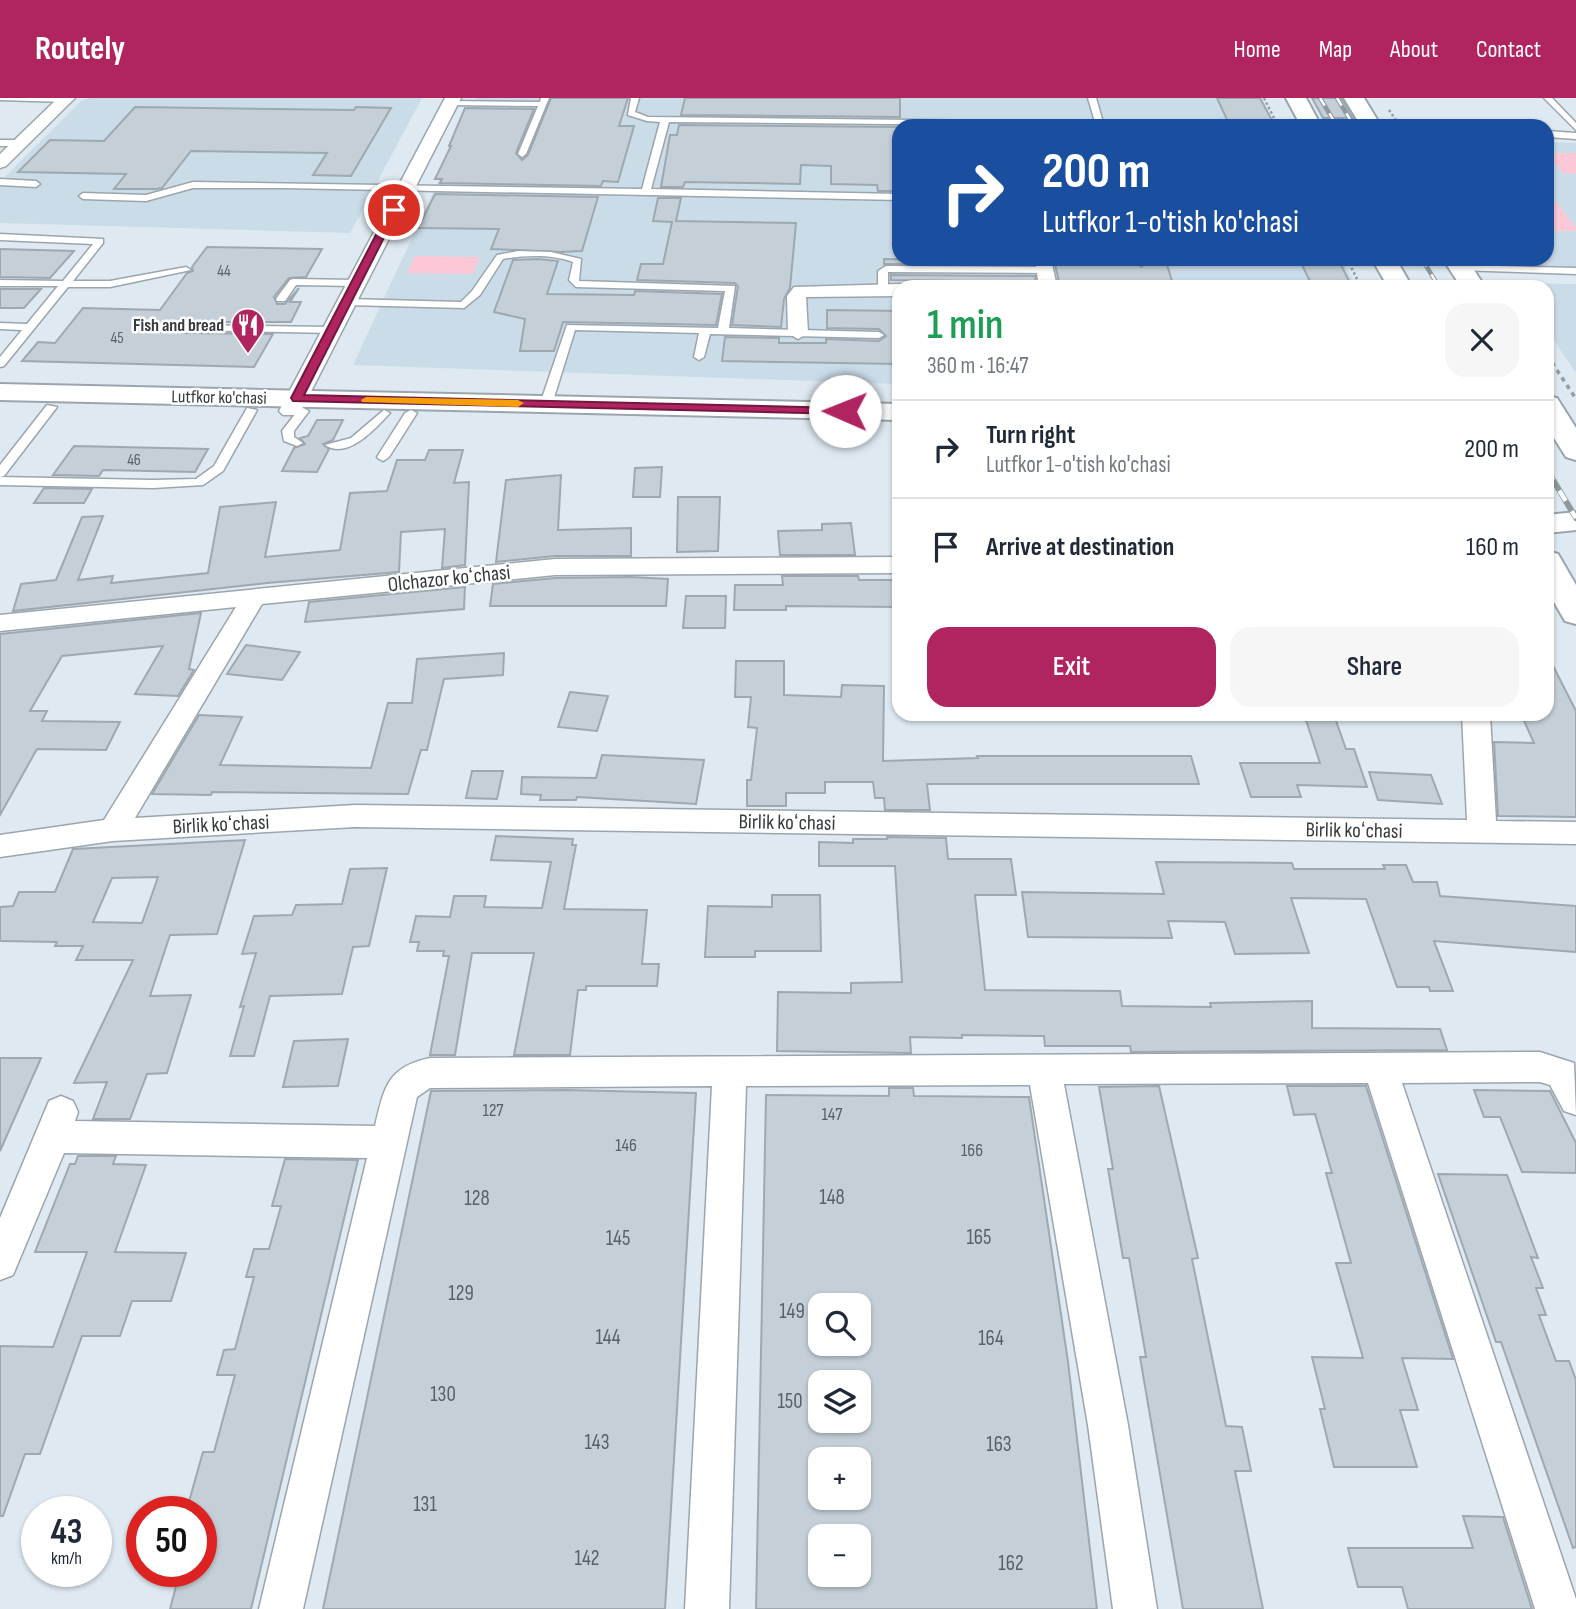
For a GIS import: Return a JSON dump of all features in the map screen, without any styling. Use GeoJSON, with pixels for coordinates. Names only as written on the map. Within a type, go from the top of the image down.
{"type":"FeatureCollection","features":[{"type":"Feature","properties":{"kind":"main road"},"geometry":{"type":"LineString","coordinates":[[1296,98],[1307,119]]}},
{"type":"Feature","properties":{"kind":"main road"},"geometry":{"type":"LineString","coordinates":[[1354,98],[1367,119]]}},
{"type":"Feature","properties":{"kind":"main road","name":"Lutfkor ko'chasi"},"geometry":{"type":"LineString","coordinates":[[0,392],[384,413],[892,424]]}},
{"type":"Feature","properties":{"kind":"main road","name":"Lutfkor ko'chasi"},"geometry":{"type":"LineString","coordinates":[[0,405],[251,410],[546,404],[892,412]]}},
{"type":"Feature","properties":{"kind":"main road"},"geometry":{"type":"LineString","coordinates":[[1554,523],[1576,521]]}},
{"type":"Feature","properties":{"kind":"main road"},"geometry":{"type":"LineString","coordinates":[[1554,581],[1576,614]]}},
{"type":"Feature","properties":{"kind":"street"},"geometry":{"type":"LineString","coordinates":[[0,163],[66,99]]}},
{"type":"Feature","properties":{"kind":"street"},"geometry":{"type":"LineString","coordinates":[[297,407],[346,302],[452,100]]}},
{"type":"Feature","properties":{"kind":"street"},"geometry":{"type":"LineString","coordinates":[[798,333],[796,296],[801,291],[891,290]]}},
{"type":"Feature","properties":{"kind":"street","name":"Olchazor koʻchasi"},"geometry":{"type":"LineString","coordinates":[[0,623],[555,568],[892,565]]}},
{"type":"Feature","properties":{"kind":"street"},"geometry":{"type":"LineString","coordinates":[[113,830],[253,598]]}},
{"type":"Feature","properties":{"kind":"street"},"geometry":{"type":"LineString","coordinates":[[1476,721],[1482,832]]}},
{"type":"Feature","properties":{"kind":"street","name":"Birlik koʻchasi"},"geometry":{"type":"LineString","coordinates":[[0,846],[113,830],[355,816],[1576,833]]}},
{"type":"Feature","properties":{"kind":"street"},"geometry":{"type":"LineString","coordinates":[[281,1609],[399,1096],[405,1083],[415,1076],[430,1073],[1540,1067],[1562,1074],[1576,1100]]}},
{"type":"Feature","properties":{"kind":"street"},"geometry":{"type":"LineString","coordinates":[[1380,1068],[1557,1609]]}},
{"type":"Feature","properties":{"kind":"street"},"geometry":{"type":"LineString","coordinates":[[1044,1070],[1108,1425],[1135,1609]]}},
{"type":"Feature","properties":{"kind":"street"},"geometry":{"type":"LineString","coordinates":[[707,1609],[730,1071]]}},
{"type":"Feature","properties":{"kind":"street"},"geometry":{"type":"LineString","coordinates":[[0,1262],[57,1125],[388,1142]]}},
{"type":"Feature","properties":{"kind":"lane"},"geometry":{"type":"LineString","coordinates":[[1,98],[66,99]]}},
{"type":"Feature","properties":{"kind":"lane"},"geometry":{"type":"LineString","coordinates":[[635,98],[631,113],[636,117],[665,120],[892,123]]}},
{"type":"Feature","properties":{"kind":"lane"},"geometry":{"type":"LineString","coordinates":[[1092,98],[1097,119]]}},
{"type":"Feature","properties":{"kind":"lane"},"geometry":{"type":"LineString","coordinates":[[1548,98],[1576,128]]}},
{"type":"Feature","properties":{"kind":"lane"},"geometry":{"type":"LineString","coordinates":[[452,100],[544,101],[522,154]]}},
{"type":"Feature","properties":{"kind":"lane"},"geometry":{"type":"LineString","coordinates":[[1556,106],[1576,110]]}},
{"type":"Feature","properties":{"kind":"lane"},"geometry":{"type":"LineString","coordinates":[[646,191],[665,120]]}},
{"type":"Feature","properties":{"kind":"lane"},"geometry":{"type":"LineString","coordinates":[[1554,134],[1576,136]]}},
{"type":"Feature","properties":{"kind":"lane"},"geometry":{"type":"LineString","coordinates":[[0,143],[21,143]]}},
{"type":"Feature","properties":{"kind":"lane"},"geometry":{"type":"LineString","coordinates":[[0,182],[36,184]]}},
{"type":"Feature","properties":{"kind":"lane"},"geometry":{"type":"LineString","coordinates":[[83,196],[146,198],[193,185],[406,186],[892,197]]}},
{"type":"Feature","properties":{"kind":"lane"},"geometry":{"type":"LineString","coordinates":[[0,237],[100,241],[0,364]]}},
{"type":"Feature","properties":{"kind":"lane"},"geometry":{"type":"LineString","coordinates":[[346,302],[464,305],[476,293],[500,257],[510,254],[569,256],[578,261],[574,280],[576,284],[731,288],[723,331]]}},
{"type":"Feature","properties":{"kind":"lane"},"geometry":{"type":"LineString","coordinates":[[891,290],[883,271],[886,268],[1044,269]]}},
{"type":"Feature","properties":{"kind":"lane"},"geometry":{"type":"LineString","coordinates":[[0,283],[110,284],[186,270]]}},
{"type":"Feature","properties":{"kind":"lane"},"geometry":{"type":"LineString","coordinates":[[1463,271],[1576,271]]}},
{"type":"Feature","properties":{"kind":"lane"},"geometry":{"type":"LineString","coordinates":[[281,299],[293,282],[356,283]]}},
{"type":"Feature","properties":{"kind":"lane"},"geometry":{"type":"LineString","coordinates":[[0,326],[30,327]]}},
{"type":"Feature","properties":{"kind":"lane"},"geometry":{"type":"LineString","coordinates":[[546,404],[570,327],[879,335]]}},
{"type":"Feature","properties":{"kind":"lane"},"geometry":{"type":"LineString","coordinates":[[186,328],[332,330]]}},
{"type":"Feature","properties":{"kind":"lane"},"geometry":{"type":"LineString","coordinates":[[699,357],[705,331]]}},
{"type":"Feature","properties":{"kind":"lane"},"geometry":{"type":"LineString","coordinates":[[0,472],[51,407]]}},
{"type":"Feature","properties":{"kind":"lane"},"geometry":{"type":"LineString","coordinates":[[297,407],[288,431],[288,439],[297,443]]}},
{"type":"Feature","properties":{"kind":"lane"},"geometry":{"type":"LineString","coordinates":[[0,481],[153,485],[199,482],[219,468],[251,410]]}},
{"type":"Feature","properties":{"kind":"lane"},"geometry":{"type":"LineString","coordinates":[[331,445],[346,445],[359,440],[384,413]]}},
{"type":"Feature","properties":{"kind":"lane"},"geometry":{"type":"LineString","coordinates":[[383,457],[411,413]]}},
{"type":"Feature","properties":{"kind":"path"},"geometry":{"type":"LineString","coordinates":[[1264,98],[1274,119]]}},
{"type":"Feature","properties":{"kind":"path"},"geometry":{"type":"LineString","coordinates":[[1554,366],[1576,399]]}},
{"type":"Feature","properties":{"kind":"shaded area"},"geometry":{"type":"Polygon","coordinates":[[[91,98],[422,98],[350,233],[0,223],[0,182],[81,101],[91,98]]]}},
{"type":"Feature","properties":{"kind":"shaded area"},"geometry":{"type":"Polygon","coordinates":[[[477,98],[1261,98],[1272,119],[892,119],[892,266],[1346,266],[1352,280],[892,280],[892,384],[353,365],[477,98]]]}},
{"type":"Feature","properties":{"kind":"shaded area"},"geometry":{"type":"Polygon","coordinates":[[[1554,142],[1576,143],[1576,270],[1513,266],[1554,266],[1554,142]]]}},
{"type":"Feature","properties":{"kind":"shaded area"},"geometry":{"type":"Polygon","coordinates":[[[1554,153],[1576,153],[1576,174],[1563,173],[1554,162],[1554,153]]]}},
{"type":"Feature","properties":{"kind":"shaded area"},"geometry":{"type":"Polygon","coordinates":[[[1554,199],[1576,228],[1576,231],[1554,231],[1554,199]]]}},
{"type":"Feature","properties":{"kind":"shaded area"},"geometry":{"type":"Polygon","coordinates":[[[415,256],[480,257],[473,274],[407,273],[415,256]]]}},
{"type":"Feature","properties":{"kind":"shaded area"},"geometry":{"type":"Polygon","coordinates":[[[1554,284],[1576,284],[1576,373],[1554,340],[1554,284]]]}},
{"type":"Feature","properties":{"kind":"building"},"geometry":{"type":"Polygon","coordinates":[[[551,98],[628,98],[619,126],[634,126],[618,182],[603,181],[601,186],[440,183],[442,179],[435,179],[465,108],[534,109],[516,153],[522,160],[528,155],[551,98]]]}},
{"type":"Feature","properties":{"kind":"building"},"geometry":{"type":"Polygon","coordinates":[[[685,98],[900,98],[900,117],[681,115],[685,98]]]}},
{"type":"Feature","properties":{"kind":"building"},"geometry":{"type":"Polygon","coordinates":[[[1217,98],[1260,98],[1271,119],[1227,119],[1217,98]]]}},
{"type":"Feature","properties":{"kind":"building"},"geometry":{"type":"Polygon","coordinates":[[[1312,98],[1341,98],[1353,118],[1323,118],[1312,98]]]}},
{"type":"Feature","properties":{"kind":"building"},"geometry":{"type":"Polygon","coordinates":[[[135,107],[354,110],[356,107],[391,108],[351,176],[313,175],[327,153],[191,151],[162,188],[156,189],[114,189],[126,174],[18,172],[50,140],[104,141],[135,107]]]}},
{"type":"Feature","properties":{"kind":"building"},"geometry":{"type":"Polygon","coordinates":[[[679,125],[892,127],[892,191],[878,191],[877,185],[831,184],[831,166],[801,165],[800,184],[685,182],[683,187],[661,187],[670,135],[677,135],[679,125]]]}},
{"type":"Feature","properties":{"kind":"building"},"geometry":{"type":"Polygon","coordinates":[[[435,194],[598,197],[582,251],[561,252],[491,249],[499,229],[418,228],[435,194]]]}},
{"type":"Feature","properties":{"kind":"building"},"geometry":{"type":"Polygon","coordinates":[[[658,198],[681,198],[676,221],[796,223],[790,288],[784,299],[781,327],[732,325],[738,286],[735,283],[637,280],[641,264],[663,264],[672,222],[653,221],[658,198]]]}},
{"type":"Feature","properties":{"kind":"building"},"geometry":{"type":"Polygon","coordinates":[[[207,247],[322,249],[306,277],[289,278],[274,297],[277,304],[285,304],[299,288],[290,302],[301,302],[291,322],[186,322],[178,327],[182,333],[273,334],[254,367],[22,361],[38,342],[55,343],[83,308],[160,310],[187,273],[193,271],[192,267],[207,247]]]}},
{"type":"Feature","properties":{"kind":"building"},"geometry":{"type":"Polygon","coordinates":[[[0,249],[74,251],[50,278],[0,277],[0,249]]]}},
{"type":"Feature","properties":{"kind":"building"},"geometry":{"type":"Polygon","coordinates":[[[884,259],[892,259],[892,264],[884,264],[884,259]]]}},
{"type":"Feature","properties":{"kind":"building"},"geometry":{"type":"Polygon","coordinates":[[[513,260],[558,261],[547,294],[634,295],[635,291],[722,294],[716,325],[563,322],[554,351],[520,351],[525,319],[494,312],[513,260]]]}},
{"type":"Feature","properties":{"kind":"building"},"geometry":{"type":"Polygon","coordinates":[[[1055,266],[1167,266],[1172,280],[1059,280],[1055,266]]]}},
{"type":"Feature","properties":{"kind":"building"},"geometry":{"type":"Polygon","coordinates":[[[1302,266],[1342,266],[1348,280],[1310,280],[1302,266]]]}},
{"type":"Feature","properties":{"kind":"building"},"geometry":{"type":"Polygon","coordinates":[[[891,275],[1035,276],[1036,280],[892,280],[891,275]]]}},
{"type":"Feature","properties":{"kind":"building"},"geometry":{"type":"Polygon","coordinates":[[[0,289],[41,289],[24,308],[0,308],[0,289]]]}},
{"type":"Feature","properties":{"kind":"building"},"geometry":{"type":"Polygon","coordinates":[[[827,310],[892,311],[892,364],[722,361],[725,337],[779,338],[779,343],[826,343],[826,339],[879,341],[886,336],[879,329],[827,328],[827,310]]]}},
{"type":"Feature","properties":{"kind":"building"},"geometry":{"type":"Polygon","coordinates":[[[317,420],[343,420],[333,440],[323,444],[329,449],[317,472],[282,471],[294,448],[305,444],[300,438],[308,436],[317,420]]]}},
{"type":"Feature","properties":{"kind":"building"},"geometry":{"type":"Polygon","coordinates":[[[74,446],[208,449],[195,472],[103,470],[99,476],[53,475],[74,446]]]}},
{"type":"Feature","properties":{"kind":"building"},"geometry":{"type":"Polygon","coordinates":[[[429,450],[463,450],[454,483],[469,482],[465,565],[442,568],[445,529],[401,532],[399,572],[267,583],[13,611],[21,584],[56,580],[82,517],[103,516],[78,580],[113,576],[111,583],[208,573],[220,507],[276,502],[265,557],[340,550],[350,493],[387,491],[397,460],[425,460],[429,450]]]}},
{"type":"Feature","properties":{"kind":"building"},"geometry":{"type":"Polygon","coordinates":[[[662,467],[660,497],[633,497],[635,468],[662,467]]]}},
{"type":"Feature","properties":{"kind":"building"},"geometry":{"type":"Polygon","coordinates":[[[561,475],[558,530],[631,528],[631,556],[555,556],[496,562],[506,480],[561,475]]]}},
{"type":"Feature","properties":{"kind":"building"},"geometry":{"type":"Polygon","coordinates":[[[44,488],[92,489],[84,503],[34,503],[44,488]]]}},
{"type":"Feature","properties":{"kind":"building"},"geometry":{"type":"Polygon","coordinates":[[[678,497],[720,497],[718,551],[677,552],[678,497]]]}},
{"type":"Feature","properties":{"kind":"building"},"geometry":{"type":"Polygon","coordinates":[[[851,523],[855,555],[780,555],[778,531],[822,530],[822,524],[851,523]]]}},
{"type":"Feature","properties":{"kind":"building"},"geometry":{"type":"Polygon","coordinates":[[[782,576],[858,576],[859,580],[892,580],[892,607],[786,606],[786,610],[734,610],[735,585],[783,585],[782,576]]]}},
{"type":"Feature","properties":{"kind":"building"},"geometry":{"type":"Polygon","coordinates":[[[555,578],[668,579],[666,606],[490,606],[493,584],[555,578]]]}},
{"type":"Feature","properties":{"kind":"building"},"geometry":{"type":"Polygon","coordinates":[[[465,587],[464,609],[305,622],[309,602],[465,587]]]}},
{"type":"Feature","properties":{"kind":"building"},"geometry":{"type":"Polygon","coordinates":[[[686,596],[726,596],[725,628],[683,628],[686,596]]]}},
{"type":"Feature","properties":{"kind":"building"},"geometry":{"type":"Polygon","coordinates":[[[201,613],[189,669],[194,670],[178,696],[135,694],[163,646],[62,656],[30,711],[47,711],[42,721],[120,722],[106,750],[37,749],[0,815],[0,634],[201,613]]]}},
{"type":"Feature","properties":{"kind":"building"},"geometry":{"type":"Polygon","coordinates":[[[246,645],[300,652],[282,680],[227,674],[246,645]]]}},
{"type":"Feature","properties":{"kind":"building"},"geometry":{"type":"Polygon","coordinates":[[[504,653],[503,675],[444,679],[427,750],[421,750],[408,794],[152,794],[199,715],[242,717],[220,765],[371,768],[388,703],[412,703],[417,659],[504,653]]]}},
{"type":"Feature","properties":{"kind":"building"},"geometry":{"type":"Polygon","coordinates":[[[736,661],[784,661],[784,695],[841,697],[842,685],[884,686],[883,761],[978,758],[977,756],[1191,756],[1199,784],[927,784],[930,810],[885,810],[884,798],[875,798],[873,782],[825,782],[825,793],[786,793],[786,806],[747,806],[747,780],[751,780],[757,728],[748,727],[751,697],[735,697],[736,661]]]}},
{"type":"Feature","properties":{"kind":"building"},"geometry":{"type":"Polygon","coordinates":[[[1554,668],[1576,711],[1576,817],[1498,816],[1494,742],[1534,743],[1524,721],[1554,721],[1554,668]]]}},
{"type":"Feature","properties":{"kind":"building"},"geometry":{"type":"Polygon","coordinates":[[[570,692],[608,696],[597,731],[558,727],[570,692]]]}},
{"type":"Feature","properties":{"kind":"building"},"geometry":{"type":"Polygon","coordinates":[[[1306,721],[1336,721],[1346,749],[1354,749],[1367,787],[1297,785],[1301,797],[1251,797],[1240,763],[1320,763],[1306,721]]]}},
{"type":"Feature","properties":{"kind":"building"},"geometry":{"type":"Polygon","coordinates":[[[602,755],[704,760],[696,804],[577,797],[576,800],[540,800],[541,795],[521,794],[522,777],[596,778],[602,755]]]}},
{"type":"Feature","properties":{"kind":"building"},"geometry":{"type":"Polygon","coordinates":[[[472,771],[503,771],[497,799],[466,798],[472,771]]]}},
{"type":"Feature","properties":{"kind":"building"},"geometry":{"type":"Polygon","coordinates":[[[1369,772],[1431,775],[1442,804],[1378,800],[1369,772]]]}},
{"type":"Feature","properties":{"kind":"building"},"geometry":{"type":"Polygon","coordinates":[[[496,836],[573,839],[572,845],[576,845],[564,909],[647,910],[642,964],[659,964],[657,986],[586,986],[586,990],[578,990],[570,1055],[514,1055],[534,953],[472,953],[455,1055],[430,1055],[449,956],[443,956],[444,951],[417,951],[419,942],[410,942],[416,916],[450,917],[454,896],[486,896],[484,907],[542,908],[551,862],[491,860],[496,836]]]}},
{"type":"Feature","properties":{"kind":"building"},"geometry":{"type":"Polygon","coordinates":[[[946,838],[948,859],[1011,859],[1016,895],[975,895],[985,990],[1120,991],[1122,1006],[1211,1007],[1210,1003],[1312,1001],[1312,1028],[1440,1029],[1447,1050],[1131,1052],[1130,1046],[1045,1046],[1044,1036],[962,1035],[962,1038],[910,1037],[911,1053],[777,1051],[778,992],[851,993],[851,983],[902,982],[895,866],[819,866],[819,842],[853,843],[853,839],[946,838]]]}},
{"type":"Feature","properties":{"kind":"building"},"geometry":{"type":"Polygon","coordinates":[[[245,840],[217,934],[170,935],[150,996],[191,995],[167,1073],[147,1074],[130,1119],[93,1119],[107,1082],[74,1083],[133,960],[76,960],[83,946],[55,946],[57,942],[0,941],[0,907],[13,906],[19,892],[55,892],[73,849],[245,840]],[[158,877],[112,878],[93,922],[142,923],[158,877]]]}},
{"type":"Feature","properties":{"kind":"building"},"geometry":{"type":"Polygon","coordinates":[[[1156,862],[1292,863],[1294,869],[1385,869],[1383,865],[1406,865],[1413,882],[1437,882],[1440,896],[1576,906],[1576,952],[1434,941],[1453,991],[1430,991],[1429,987],[1397,987],[1366,899],[1291,898],[1309,953],[1235,954],[1225,922],[1168,921],[1172,938],[1028,937],[1022,892],[1164,894],[1156,862]]]}},
{"type":"Feature","properties":{"kind":"building"},"geometry":{"type":"Polygon","coordinates":[[[387,868],[369,946],[353,947],[342,994],[270,996],[254,1056],[230,1056],[244,1006],[240,1007],[256,953],[242,954],[254,916],[292,915],[296,905],[342,904],[350,869],[387,868]]]}},
{"type":"Feature","properties":{"kind":"building"},"geometry":{"type":"Polygon","coordinates":[[[772,895],[820,895],[821,951],[755,951],[755,957],[705,957],[708,906],[772,907],[772,895]]]}},
{"type":"Feature","properties":{"kind":"building"},"geometry":{"type":"Polygon","coordinates":[[[348,1039],[338,1086],[283,1087],[294,1041],[348,1039]]]}},
{"type":"Feature","properties":{"kind":"building"},"geometry":{"type":"Polygon","coordinates":[[[0,1058],[41,1058],[0,1151],[0,1058]]]}},
{"type":"Feature","properties":{"kind":"building"},"geometry":{"type":"Polygon","coordinates":[[[1159,1086],[1198,1258],[1192,1259],[1226,1426],[1242,1427],[1251,1471],[1235,1471],[1263,1609],[1183,1609],[1140,1357],[1146,1357],[1129,1258],[1123,1258],[1108,1169],[1113,1169],[1099,1087],[1159,1086]]]}},
{"type":"Feature","properties":{"kind":"building"},"geometry":{"type":"Polygon","coordinates":[[[1287,1086],[1366,1086],[1453,1359],[1402,1358],[1418,1410],[1400,1410],[1417,1467],[1334,1467],[1320,1409],[1325,1409],[1312,1357],[1363,1358],[1336,1263],[1351,1263],[1326,1173],[1332,1173],[1315,1114],[1294,1115],[1287,1086]]]}},
{"type":"Feature","properties":{"kind":"building"},"geometry":{"type":"Polygon","coordinates":[[[889,1088],[913,1088],[914,1096],[1029,1097],[1068,1362],[1097,1609],[756,1609],[766,1095],[889,1096],[889,1088]]]}},
{"type":"Feature","properties":{"kind":"building"},"geometry":{"type":"Polygon","coordinates":[[[1474,1090],[1550,1091],[1576,1143],[1576,1173],[1522,1172],[1500,1117],[1484,1117],[1474,1090]]]}},
{"type":"Feature","properties":{"kind":"building"},"geometry":{"type":"Polygon","coordinates":[[[431,1091],[696,1093],[665,1609],[323,1609],[431,1091]]]}},
{"type":"Feature","properties":{"kind":"building"},"geometry":{"type":"Polygon","coordinates":[[[78,1156],[116,1156],[113,1164],[146,1165],[115,1252],[186,1253],[171,1301],[132,1301],[120,1336],[82,1336],[40,1454],[25,1454],[3,1516],[0,1516],[0,1346],[53,1347],[87,1252],[35,1252],[70,1164],[75,1164],[78,1156]]]}},
{"type":"Feature","properties":{"kind":"building"},"geometry":{"type":"Polygon","coordinates":[[[285,1159],[358,1160],[251,1609],[170,1609],[176,1587],[217,1587],[217,1496],[191,1496],[203,1452],[214,1452],[235,1375],[217,1375],[224,1350],[235,1349],[254,1277],[246,1277],[254,1249],[269,1249],[281,1206],[272,1206],[285,1159]]]}},
{"type":"Feature","properties":{"kind":"building"},"geometry":{"type":"Polygon","coordinates":[[[1438,1174],[1507,1175],[1538,1258],[1531,1257],[1543,1288],[1536,1288],[1546,1315],[1539,1315],[1556,1361],[1569,1361],[1576,1380],[1576,1547],[1573,1548],[1501,1342],[1496,1342],[1438,1174]]]}},
{"type":"Feature","properties":{"kind":"building"},"geometry":{"type":"Polygon","coordinates":[[[1463,1516],[1503,1517],[1532,1609],[1408,1609],[1402,1587],[1358,1587],[1348,1548],[1473,1548],[1463,1516]]]}},
{"type":"Feature","properties":{"kind":"railway"},"geometry":{"type":"LineString","coordinates":[[1320,98],[1333,119]]}},
{"type":"Feature","properties":{"kind":"railway"},"geometry":{"type":"LineString","coordinates":[[1337,98],[1350,119]]}},
{"type":"Feature","properties":{"kind":"railway"},"geometry":{"type":"LineString","coordinates":[[1426,266],[1435,280]]}},
{"type":"Feature","properties":{"kind":"railway"},"geometry":{"type":"LineString","coordinates":[[1554,482],[1576,518]]}},
{"type":"Feature","properties":{"kind":"slow traffic"},"geometry":{"type":"LineString","coordinates":[[366,400],[518,403]]}},
{"type":"Feature","properties":{"kind":"place","name":"Fish and bread"},"geometry":{"type":"Point","coordinates":[248,355]}},
{"type":"Feature","properties":{"kind":"route"},"geometry":{"type":"LineString","coordinates":[[394,210],[297,398],[845,411]]}}]}
